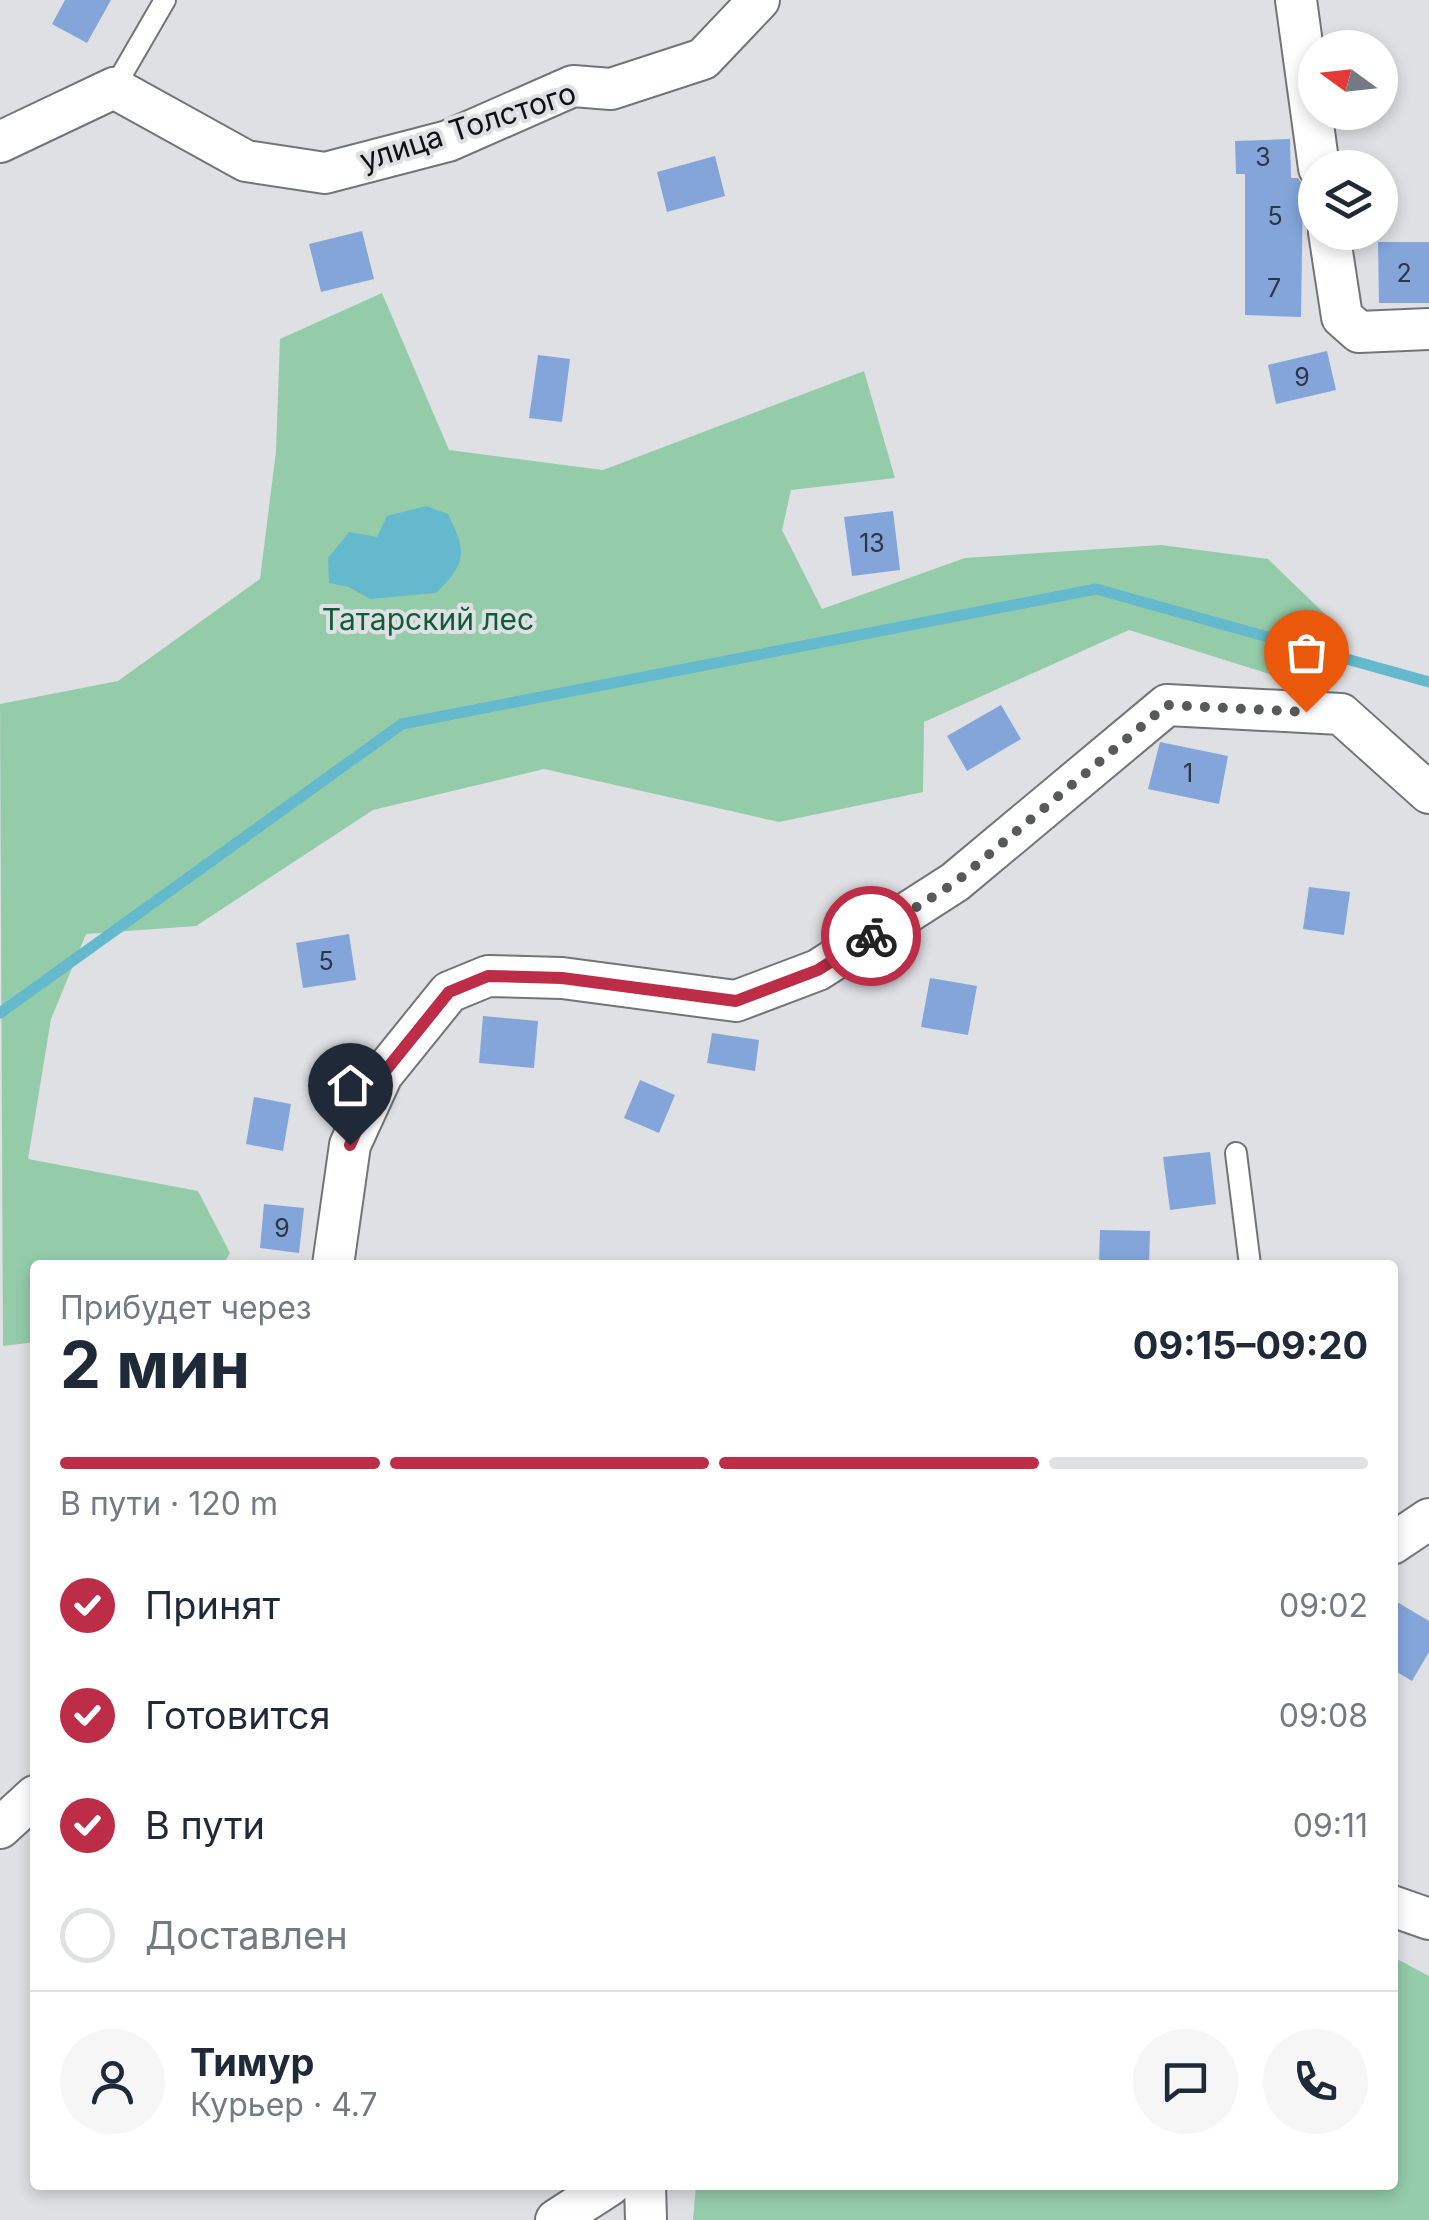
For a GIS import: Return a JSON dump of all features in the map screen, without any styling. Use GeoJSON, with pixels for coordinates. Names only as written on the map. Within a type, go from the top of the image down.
{"type":"FeatureCollection","features":[{"type":"Feature","properties":{"kind":"street","name":"улица Толстого"},"geometry":{"type":"LineString","coordinates":[[114,88],[246,161],[325,173],[448,140],[573,86],[611,89],[703,59],[759,0]]}},
{"type":"Feature","properties":{"kind":"street"},"geometry":{"type":"LineString","coordinates":[[1296,0],[1317,150]]}},
{"type":"Feature","properties":{"kind":"street"},"geometry":{"type":"LineString","coordinates":[[0,142],[114,88]]}},
{"type":"Feature","properties":{"kind":"street"},"geometry":{"type":"LineString","coordinates":[[1332,250],[1342,317],[1359,332],[1429,329]]}},
{"type":"Feature","properties":{"kind":"street"},"geometry":{"type":"LineString","coordinates":[[334,1260],[350,1145],[382,1075],[449,992],[488,976],[562,978],[736,1001],[818,970],[956,882],[1167,705],[1341,714],[1429,793]]}},
{"type":"Feature","properties":{"kind":"street"},"geometry":{"type":"LineString","coordinates":[[1398,1540],[1429,1519]]}},
{"type":"Feature","properties":{"kind":"street"},"geometry":{"type":"LineString","coordinates":[[0,1828],[30,1801]]}},
{"type":"Feature","properties":{"kind":"street"},"geometry":{"type":"LineString","coordinates":[[1398,1908],[1429,1919]]}},
{"type":"Feature","properties":{"kind":"street"},"geometry":{"type":"LineString","coordinates":[[556,2220],[602,2190]]}},
{"type":"Feature","properties":{"kind":"street"},"geometry":{"type":"LineString","coordinates":[[645,2190],[646,2220]]}},
{"type":"Feature","properties":{"kind":"lane"},"geometry":{"type":"LineString","coordinates":[[114,88],[165,0]]}},
{"type":"Feature","properties":{"kind":"lane"},"geometry":{"type":"LineString","coordinates":[[1236,1153],[1249,1260]]}},
{"type":"Feature","properties":{"kind":"green space","name":"Татарский лес"},"geometry":{"type":"Polygon","coordinates":[[[382,293],[449,450],[603,470],[864,371],[895,478],[791,490],[782,530],[822,609],[965,558],[1161,545],[1268,559],[1328,617],[1298,683],[1129,630],[924,722],[923,792],[779,822],[544,769],[373,810],[196,926],[86,934],[51,1019],[28,1159],[198,1191],[230,1253],[226,1260],[30,1260],[30,1343],[3,1346],[0,704],[118,681],[260,579],[276,451],[280,339],[382,293]]]}},
{"type":"Feature","properties":{"kind":"green space"},"geometry":{"type":"Polygon","coordinates":[[[1398,1960],[1429,1976],[1429,2220],[693,2220],[696,2190],[1398,2190],[1398,1960]]]}},
{"type":"Feature","properties":{"kind":"water"},"geometry":{"type":"Polygon","coordinates":[[[426,506],[448,514],[461,548],[454,573],[436,593],[370,599],[349,587],[329,583],[328,558],[349,532],[377,537],[387,516],[426,506]]]}},
{"type":"Feature","properties":{"kind":"building"},"geometry":{"type":"Polygon","coordinates":[[[65,0],[111,0],[87,43],[52,24],[65,0]]]}},
{"type":"Feature","properties":{"kind":"building"},"geometry":{"type":"Polygon","coordinates":[[[1290,139],[1291,178],[1298,178],[1301,317],[1245,315],[1245,174],[1236,174],[1235,141],[1290,139]]]}},
{"type":"Feature","properties":{"kind":"building"},"geometry":{"type":"Polygon","coordinates":[[[715,156],[725,196],[667,212],[657,172],[715,156]]]}},
{"type":"Feature","properties":{"kind":"building"},"geometry":{"type":"Polygon","coordinates":[[[362,231],[374,279],[321,292],[309,244],[362,231]]]}},
{"type":"Feature","properties":{"kind":"building"},"geometry":{"type":"Polygon","coordinates":[[[1398,242],[1429,242],[1429,303],[1379,303],[1378,250],[1398,250],[1398,242]]]}},
{"type":"Feature","properties":{"kind":"building"},"geometry":{"type":"Polygon","coordinates":[[[1327,351],[1336,390],[1276,404],[1268,365],[1327,351]]]}},
{"type":"Feature","properties":{"kind":"building"},"geometry":{"type":"Polygon","coordinates":[[[538,355],[570,359],[562,422],[529,418],[538,355]]]}},
{"type":"Feature","properties":{"kind":"building"},"geometry":{"type":"Polygon","coordinates":[[[893,511],[900,570],[852,576],[844,517],[893,511]]]}},
{"type":"Feature","properties":{"kind":"building"},"geometry":{"type":"Polygon","coordinates":[[[1001,705],[1021,739],[967,771],[947,736],[1001,705]]]}},
{"type":"Feature","properties":{"kind":"building"},"geometry":{"type":"Polygon","coordinates":[[[1160,742],[1228,756],[1219,804],[1148,789],[1160,742]]]}},
{"type":"Feature","properties":{"kind":"building"},"geometry":{"type":"Polygon","coordinates":[[[1309,887],[1350,892],[1344,935],[1303,929],[1309,887]]]}},
{"type":"Feature","properties":{"kind":"building"},"geometry":{"type":"Polygon","coordinates":[[[349,934],[356,980],[303,988],[296,943],[349,934]]]}},
{"type":"Feature","properties":{"kind":"building"},"geometry":{"type":"Polygon","coordinates":[[[930,978],[977,986],[968,1035],[921,1027],[930,978]]]}},
{"type":"Feature","properties":{"kind":"building"},"geometry":{"type":"Polygon","coordinates":[[[483,1016],[538,1021],[534,1068],[479,1063],[483,1016]]]}},
{"type":"Feature","properties":{"kind":"building"},"geometry":{"type":"Polygon","coordinates":[[[712,1033],[759,1040],[755,1071],[707,1063],[712,1033]]]}},
{"type":"Feature","properties":{"kind":"building"},"geometry":{"type":"Polygon","coordinates":[[[640,1080],[675,1095],[659,1133],[624,1118],[640,1080]]]}},
{"type":"Feature","properties":{"kind":"building"},"geometry":{"type":"Polygon","coordinates":[[[254,1097],[291,1104],[283,1151],[246,1144],[254,1097]]]}},
{"type":"Feature","properties":{"kind":"building"},"geometry":{"type":"Polygon","coordinates":[[[1210,1152],[1216,1204],[1170,1210],[1163,1157],[1210,1152]]]}},
{"type":"Feature","properties":{"kind":"building"},"geometry":{"type":"Polygon","coordinates":[[[264,1204],[304,1208],[299,1253],[260,1248],[264,1204]]]}},
{"type":"Feature","properties":{"kind":"building"},"geometry":{"type":"Polygon","coordinates":[[[1100,1230],[1150,1231],[1149,1260],[1099,1260],[1100,1230]]]}},
{"type":"Feature","properties":{"kind":"building"},"geometry":{"type":"Polygon","coordinates":[[[1398,1603],[1429,1621],[1429,1652],[1412,1681],[1398,1673],[1398,1603]]]}},
{"type":"Feature","properties":{"kind":"waterway"},"geometry":{"type":"LineString","coordinates":[[0,1013],[402,724],[1096,589],[1429,682]]}},
{"type":"Feature","properties":{"kind":"way so far"},"geometry":{"type":"LineString","coordinates":[[871,936],[956,882],[1167,705],[1306,712]]}},
{"type":"Feature","properties":{"kind":"route"},"geometry":{"type":"LineString","coordinates":[[350,1145],[382,1075],[449,992],[488,976],[562,978],[736,1001],[818,970],[871,936]]}}]}
